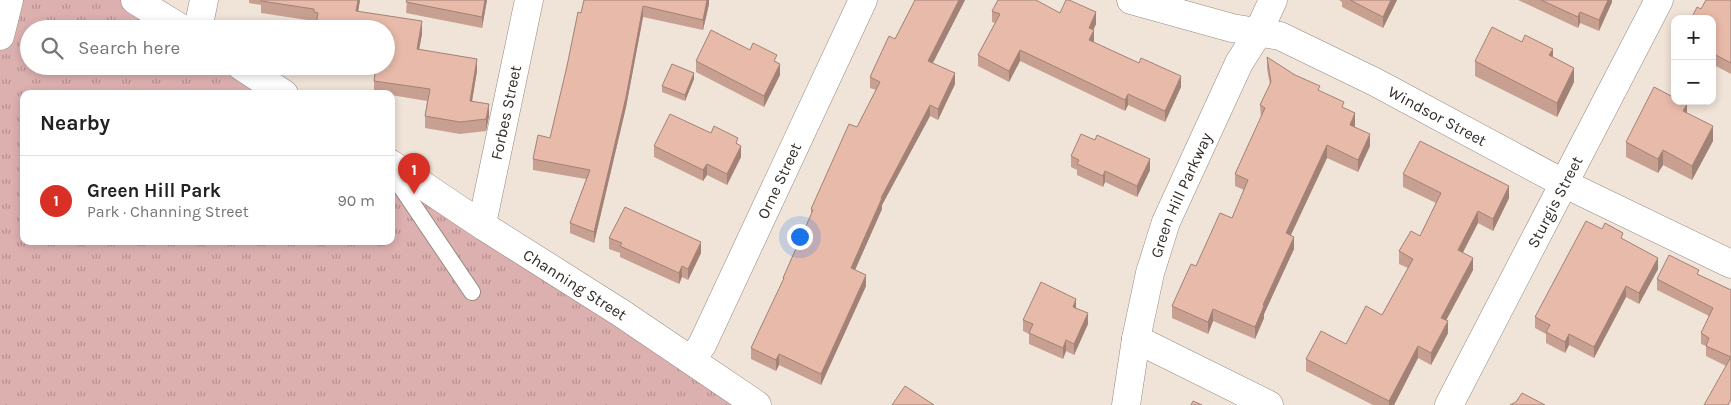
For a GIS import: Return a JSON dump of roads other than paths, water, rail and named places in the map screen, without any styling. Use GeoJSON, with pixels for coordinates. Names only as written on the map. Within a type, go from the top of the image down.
{"type":"FeatureCollection","features":[{"type":"Feature","properties":{"kind":"street"},"geometry":{"type":"LineString","coordinates":[[0,36],[9,0]]}},
{"type":"Feature","properties":{"kind":"street"},"geometry":{"type":"LineString","coordinates":[[135,0],[167,20]]}},
{"type":"Feature","properties":{"kind":"street"},"geometry":{"type":"LineString","coordinates":[[200,20],[204,0]]}},
{"type":"Feature","properties":{"kind":"street","name":"Forbes Street"},"geometry":{"type":"LineString","coordinates":[[482,224],[529,0]]}},
{"type":"Feature","properties":{"kind":"street","name":"Orne Street"},"geometry":{"type":"LineString","coordinates":[[691,360],[702,345],[863,0]]}},
{"type":"Feature","properties":{"kind":"street","name":"Windsor Street"},"geometry":{"type":"LineString","coordinates":[[1131,0],[1232,28],[1280,36],[1375,82],[1563,183],[1731,264]]}},
{"type":"Feature","properties":{"kind":"street","name":"Green Hill Parkway"},"geometry":{"type":"LineString","coordinates":[[1126,405],[1136,339],[1150,273],[1166,222],[1240,63],[1258,33],[1273,0]]}},
{"type":"Feature","properties":{"kind":"street","name":"Sturgis Street"},"geometry":{"type":"LineString","coordinates":[[1449,405],[1660,0]]}},
{"type":"Feature","properties":{"kind":"street"},"geometry":{"type":"LineString","coordinates":[[255,75],[278,90]]}},
{"type":"Feature","properties":{"kind":"street","name":"Channing Street"},"geometry":{"type":"LineString","coordinates":[[395,167],[621,313],[757,405]]}},
{"type":"Feature","properties":{"kind":"street"},"geometry":{"type":"LineString","coordinates":[[1136,339],[1269,405]]}},
{"type":"Feature","properties":{"kind":"lane"},"geometry":{"type":"LineString","coordinates":[[395,178],[472,292]]}},
{"type":"Feature","properties":{"kind":"place","name":"Green Hill Park"},"geometry":{"type":"Point","coordinates":[414,194]}}]}
